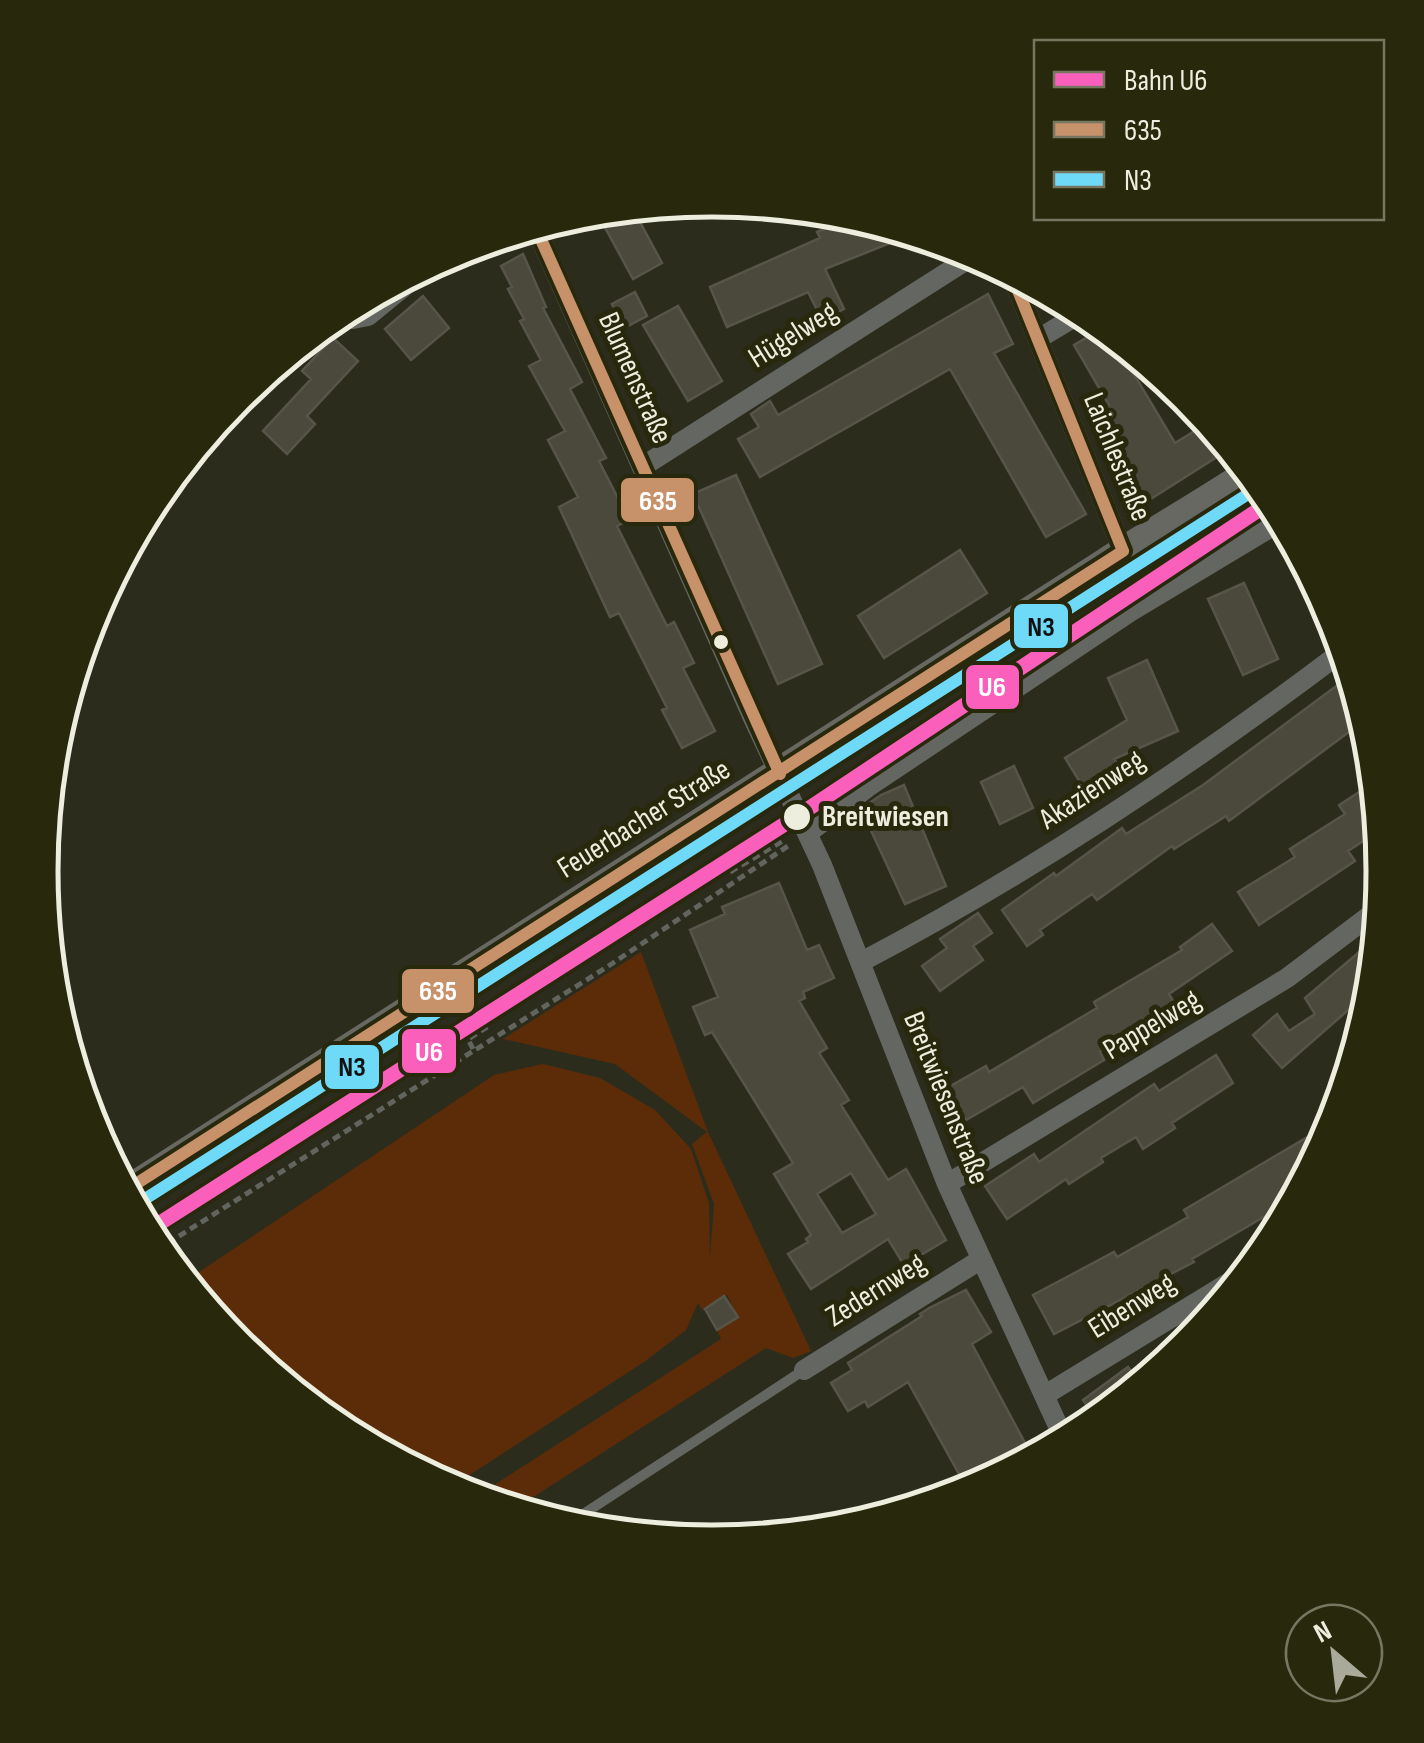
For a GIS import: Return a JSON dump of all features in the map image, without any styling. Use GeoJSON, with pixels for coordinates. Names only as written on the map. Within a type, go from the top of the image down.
{"type":"FeatureCollection","features":[{"type":"Feature","properties":{"kind":"main road","name":"Feuerbacher Straße"},"geometry":{"type":"LineString","coordinates":[[137,1183],[1236,480]]}},
{"type":"Feature","properties":{"kind":"street","name":"Blumenstraße"},"geometry":{"type":"LineString","coordinates":[[541,240],[780,774]]}},
{"type":"Feature","properties":{"kind":"street","name":"Hügelweg"},"geometry":{"type":"LineString","coordinates":[[642,466],[958,265]]}},
{"type":"Feature","properties":{"kind":"street","name":"Laichlestraße"},"geometry":{"type":"LineString","coordinates":[[1021,295],[1123,551]]}},
{"type":"Feature","properties":{"kind":"street"},"geometry":{"type":"LineString","coordinates":[[1038,339],[1067,322]]}},
{"type":"Feature","properties":{"kind":"street"},"geometry":{"type":"LineString","coordinates":[[808,833],[868,787],[1130,612],[1269,528]]}},
{"type":"Feature","properties":{"kind":"street","name":"Akazienweg"},"geometry":{"type":"LineString","coordinates":[[861,962],[948,916],[1135,799],[1331,660]]}},
{"type":"Feature","properties":{"kind":"street","name":"Breitwiesenstraße"},"geometry":{"type":"LineString","coordinates":[[780,774],[861,962],[947,1184],[1059,1426]]}},
{"type":"Feature","properties":{"kind":"street","name":"Pappelweg"},"geometry":{"type":"LineString","coordinates":[[947,1184],[1287,978],[1365,918]]}},
{"type":"Feature","properties":{"kind":"street","name":"Zedernweg"},"geometry":{"type":"LineString","coordinates":[[804,1370],[980,1260]]}},
{"type":"Feature","properties":{"kind":"street","name":"Eibenweg"},"geometry":{"type":"LineString","coordinates":[[1045,1395],[1213,1292]]}},
{"type":"Feature","properties":{"kind":"lane"},"geometry":{"type":"LineString","coordinates":[[585,1513],[804,1370]]}},
{"type":"Feature","properties":{"kind":"path"},"geometry":{"type":"LineString","coordinates":[[730,872],[779,841],[808,833]]}},
{"type":"Feature","properties":{"kind":"path"},"geometry":{"type":"LineString","coordinates":[[172,1241],[607,967],[808,833]]}},
{"type":"Feature","properties":{"kind":"path"},"geometry":{"type":"LineString","coordinates":[[473,1049],[468,1039],[489,1026]]}},
{"type":"Feature","properties":{"kind":"shaded area"},"geometry":{"type":"Polygon","coordinates":[[[641,952],[708,1132],[811,1351],[793,1358],[766,1348],[529,1500],[491,1487],[721,1339],[717,1330],[738,1317],[727,1295],[703,1311],[698,1303],[686,1330],[644,1362],[466,1477],[385,1438],[314,1391],[249,1334],[196,1274],[494,1075],[543,1064],[600,1078],[655,1110],[691,1149],[709,1203],[710,1257],[714,1204],[692,1144],[707,1132],[615,1064],[503,1039],[641,952]]]}},
{"type":"Feature","properties":{"kind":"building"},"geometry":{"type":"Polygon","coordinates":[[[640,221],[662,263],[633,279],[605,227],[640,221]]]}},
{"type":"Feature","properties":{"kind":"building"},"geometry":{"type":"Polygon","coordinates":[[[827,228],[892,242],[825,269],[844,309],[822,320],[808,292],[727,327],[710,287],[820,238],[817,232],[827,228]]]}},
{"type":"Feature","properties":{"kind":"building"},"geometry":{"type":"Polygon","coordinates":[[[523,254],[546,307],[543,308],[582,382],[570,389],[606,458],[599,461],[629,520],[617,526],[667,626],[674,622],[694,663],[683,668],[715,731],[682,748],[662,710],[667,708],[619,613],[610,617],[559,507],[578,497],[548,440],[565,431],[529,366],[541,360],[520,321],[524,319],[501,266],[523,254]]]}},
{"type":"Feature","properties":{"kind":"building"},"geometry":{"type":"Polygon","coordinates":[[[635,292],[647,316],[624,328],[612,304],[635,292]]]}},
{"type":"Feature","properties":{"kind":"building"},"geometry":{"type":"Polygon","coordinates":[[[988,294],[1013,344],[994,353],[1086,514],[1046,537],[950,369],[760,477],[738,439],[759,427],[751,414],[770,401],[778,415],[988,294]]]}},
{"type":"Feature","properties":{"kind":"building"},"geometry":{"type":"Polygon","coordinates":[[[423,296],[449,328],[411,360],[385,329],[423,296]]]}},
{"type":"Feature","properties":{"kind":"building"},"geometry":{"type":"Polygon","coordinates":[[[678,306],[722,381],[688,401],[643,325],[678,306]]]}},
{"type":"Feature","properties":{"kind":"building"},"geometry":{"type":"Polygon","coordinates":[[[1089,336],[1110,352],[1130,368],[1175,443],[1195,431],[1218,457],[1138,507],[1120,477],[1133,470],[1099,411],[1109,405],[1074,345],[1089,336]]]}},
{"type":"Feature","properties":{"kind":"building"},"geometry":{"type":"Polygon","coordinates":[[[333,338],[358,361],[307,416],[315,424],[287,454],[263,431],[311,379],[302,371],[333,338]]]}},
{"type":"Feature","properties":{"kind":"building"},"geometry":{"type":"Polygon","coordinates":[[[736,475],[822,664],[778,684],[693,494],[736,475]]]}},
{"type":"Feature","properties":{"kind":"building"},"geometry":{"type":"Polygon","coordinates":[[[960,550],[987,593],[884,658],[858,616],[960,550]]]}},
{"type":"Feature","properties":{"kind":"building"},"geometry":{"type":"Polygon","coordinates":[[[1244,583],[1278,659],[1243,675],[1208,599],[1244,583]]]}},
{"type":"Feature","properties":{"kind":"building"},"geometry":{"type":"Polygon","coordinates":[[[1147,660],[1178,731],[1114,759],[1123,773],[1088,795],[1065,758],[1127,720],[1108,678],[1147,660]]]}},
{"type":"Feature","properties":{"kind":"building"},"geometry":{"type":"Polygon","coordinates":[[[1339,684],[1351,731],[1229,821],[1226,816],[1174,849],[1172,846],[1097,900],[1092,894],[1040,930],[1043,935],[1027,946],[1002,910],[1122,828],[1126,834],[1203,785],[1339,684]]]}},
{"type":"Feature","properties":{"kind":"building"},"geometry":{"type":"Polygon","coordinates":[[[1014,766],[1033,808],[1000,824],[981,782],[1014,766]]]}},
{"type":"Feature","properties":{"kind":"building"},"geometry":{"type":"Polygon","coordinates":[[[904,785],[946,886],[905,904],[861,809],[904,785]]]}},
{"type":"Feature","properties":{"kind":"building"},"geometry":{"type":"Polygon","coordinates":[[[1361,791],[1365,840],[1348,851],[1355,861],[1259,925],[1238,892],[1295,857],[1290,849],[1345,814],[1339,805],[1361,791]]]}},
{"type":"Feature","properties":{"kind":"building"},"geometry":{"type":"Polygon","coordinates":[[[779,883],[807,950],[819,945],[834,978],[803,992],[805,998],[799,1001],[827,1048],[819,1053],[849,1100],[841,1105],[888,1180],[906,1169],[946,1240],[904,1265],[888,1239],[811,1289],[788,1254],[808,1242],[806,1239],[811,1235],[774,1174],[793,1163],[712,1032],[705,1035],[693,1007],[718,997],[690,930],[725,914],[722,907],[779,883]],[[851,1173],[817,1194],[842,1233],[876,1214],[851,1173]]]}},
{"type":"Feature","properties":{"kind":"building"},"geometry":{"type":"Polygon","coordinates":[[[978,913],[992,933],[973,946],[983,960],[940,991],[922,966],[947,948],[940,939],[978,913]]]}},
{"type":"Feature","properties":{"kind":"building"},"geometry":{"type":"Polygon","coordinates":[[[1212,924],[1232,951],[1169,994],[1176,1006],[1100,1052],[1104,1060],[1033,1103],[1023,1087],[966,1120],[947,1088],[986,1066],[989,1072],[1097,1008],[1094,1002],[1182,950],[1180,947],[1212,924]]]}},
{"type":"Feature","properties":{"kind":"building"},"geometry":{"type":"Polygon","coordinates":[[[1362,950],[1352,1006],[1282,1068],[1253,1035],[1277,1014],[1289,1031],[1315,1014],[1305,998],[1362,950]]]}},
{"type":"Feature","properties":{"kind":"building"},"geometry":{"type":"Polygon","coordinates":[[[1216,1055],[1233,1083],[1172,1123],[1175,1128],[1143,1149],[1136,1137],[1069,1184],[1066,1179],[1007,1219],[985,1186],[1034,1154],[1039,1162],[1154,1084],[1159,1091],[1216,1055]]]}},
{"type":"Feature","properties":{"kind":"building"},"geometry":{"type":"Polygon","coordinates":[[[1311,1135],[1270,1213],[1192,1259],[1194,1262],[1054,1334],[1033,1295],[1114,1252],[1117,1257],[1188,1217],[1184,1210],[1311,1135]]]}},
{"type":"Feature","properties":{"kind":"building"},"geometry":{"type":"Polygon","coordinates":[[[966,1290],[991,1332],[972,1344],[1026,1445],[960,1477],[908,1382],[868,1407],[865,1401],[848,1411],[831,1383],[852,1370],[848,1363],[929,1308],[966,1290]]]}},
{"type":"Feature","properties":{"kind":"building"},"geometry":{"type":"Polygon","coordinates":[[[724,1296],[738,1317],[717,1330],[705,1309],[724,1296]]]}},
{"type":"Feature","properties":{"kind":"building"},"geometry":{"type":"Polygon","coordinates":[[[1128,1367],[1133,1373],[1088,1407],[1083,1400],[1128,1367]]]}},
{"type":"Feature","properties":{"kind":"rail line","name":"U6"},"geometry":{"type":"LineString","coordinates":[[160,1223],[799,815],[1258,511]]}},
{"type":"Feature","properties":{"kind":"transit line","name":"635"},"geometry":{"type":"LineString","coordinates":[[541,240],[780,774]]}},
{"type":"Feature","properties":{"kind":"transit line","name":"635"},"geometry":{"type":"LineString","coordinates":[[137,1183],[1123,551],[1020,294]]}},
{"type":"Feature","properties":{"kind":"transit line","name":"N3"},"geometry":{"type":"LineString","coordinates":[[145,1199],[1247,495]]}},
{"type":"Feature","properties":{"kind":"place","name":"Breitwiesen"},"geometry":{"type":"Point","coordinates":[797,817]}}]}
